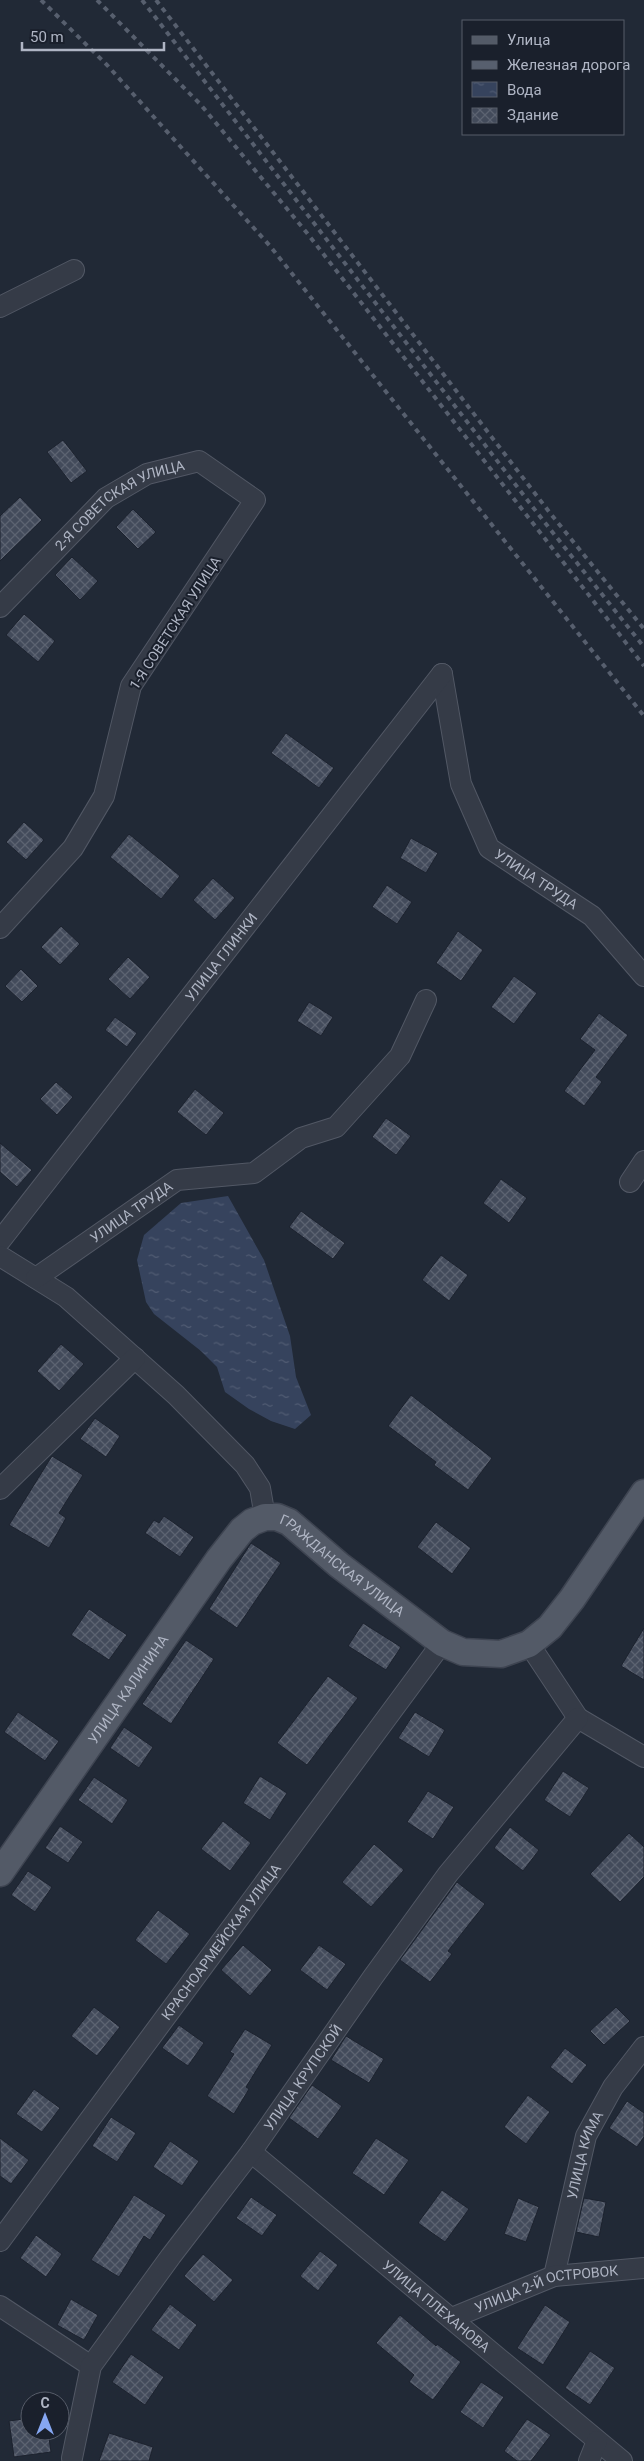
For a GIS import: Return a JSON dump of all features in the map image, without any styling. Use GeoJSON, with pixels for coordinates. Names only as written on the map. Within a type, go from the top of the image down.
{"type":"FeatureCollection","features":[{"type":"Feature","properties":{"kind":"main road","name":"ГРАЖДАНСКАЯ УЛИЦА"},"geometry":{"type":"LineString","coordinates":[[265,1517],[277,1517],[289,1522],[339,1565],[442,1643],[463,1652],[501,1654],[529,1644],[550,1627],[572,1599],[644,1492]]}},
{"type":"Feature","properties":{"kind":"main road","name":"УЛИЦА КАЛИНИНА"},"geometry":{"type":"LineString","coordinates":[[0,1873],[218,1559],[242,1530],[265,1517]]}},
{"type":"Feature","properties":{"kind":"street"},"geometry":{"type":"LineString","coordinates":[[0,307],[74,270]]}},
{"type":"Feature","properties":{"kind":"street","name":"2-Я СОВЕТСКАЯ УЛИЦА"},"geometry":{"type":"LineString","coordinates":[[0,607],[106,498],[147,474],[199,461],[255,500]]}},
{"type":"Feature","properties":{"kind":"street","name":"1-Я СОВЕТСКАЯ УЛИЦА"},"geometry":{"type":"LineString","coordinates":[[0,928],[73,848],[104,796],[131,686],[255,500]]}},
{"type":"Feature","properties":{"kind":"street","name":"УЛИЦА ТРУДА"},"geometry":{"type":"LineString","coordinates":[[442,674],[460,784],[490,848],[592,916],[644,976]]}},
{"type":"Feature","properties":{"kind":"street","name":"УЛИЦА ГЛИНКИ"},"geometry":{"type":"LineString","coordinates":[[0,1241],[442,674]]}},
{"type":"Feature","properties":{"kind":"street","name":"УЛИЦА ТРУДА"},"geometry":{"type":"LineString","coordinates":[[36,1278],[177,1180],[254,1173],[300,1138],[336,1127],[400,1056],[426,1000]]}},
{"type":"Feature","properties":{"kind":"street"},"geometry":{"type":"LineString","coordinates":[[630,1182],[644,1160]]}},
{"type":"Feature","properties":{"kind":"street","name":"ГРАЖДАНСКАЯ УЛИЦА"},"geometry":{"type":"LineString","coordinates":[[0,1256],[66,1297],[135,1358],[245,1465],[260,1488],[265,1517]]}},
{"type":"Feature","properties":{"kind":"street"},"geometry":{"type":"LineString","coordinates":[[0,1489],[135,1358]]}},
{"type":"Feature","properties":{"kind":"street","name":"КРАСНОАРМЕЙСКАЯ УЛИЦА"},"geometry":{"type":"LineString","coordinates":[[0,2241],[442,1643]]}},
{"type":"Feature","properties":{"kind":"street"},"geometry":{"type":"LineString","coordinates":[[529,1644],[578,1718],[644,1757]]}},
{"type":"Feature","properties":{"kind":"street","name":"УЛИЦА КРУПСКОЙ"},"geometry":{"type":"LineString","coordinates":[[71,2460],[92,2366],[171,2256],[251,2152],[367,1985],[448,1874],[578,1718]]}},
{"type":"Feature","properties":{"kind":"street","name":"УЛИЦА КИМА"},"geometry":{"type":"LineString","coordinates":[[554,2276],[586,2136],[613,2086],[644,2048]]}},
{"type":"Feature","properties":{"kind":"street","name":"УЛИЦА ПЛЕХАНОВА"},"geometry":{"type":"LineString","coordinates":[[251,2152],[622,2461]]}},
{"type":"Feature","properties":{"kind":"street","name":"УЛИЦА 2-Й ОСТРОВОК"},"geometry":{"type":"LineString","coordinates":[[452,2318],[554,2276],[644,2268]]}},
{"type":"Feature","properties":{"kind":"street"},"geometry":{"type":"LineString","coordinates":[[0,2306],[92,2366]]}},
{"type":"Feature","properties":{"kind":"street"},"geometry":{"type":"LineString","coordinates":[[589,2461],[597,2441]]}},
{"type":"Feature","properties":{"kind":"water"},"geometry":{"type":"Polygon","coordinates":[[[228,1196],[264,1260],[290,1336],[296,1377],[311,1415],[295,1429],[271,1421],[249,1409],[225,1392],[217,1367],[201,1351],[154,1314],[146,1302],[137,1260],[144,1235],[181,1203],[228,1196]]]}},
{"type":"Feature","properties":{"kind":"building"},"geometry":{"type":"Polygon","coordinates":[[[63,440],[87,471],[71,483],[47,452],[63,440]]]}},
{"type":"Feature","properties":{"kind":"building"},"geometry":{"type":"Polygon","coordinates":[[[20,497],[42,520],[0,561],[0,516],[20,497]]]}},
{"type":"Feature","properties":{"kind":"building"},"geometry":{"type":"Polygon","coordinates":[[[133,509],[156,532],[138,549],[116,527],[133,509]]]}},
{"type":"Feature","properties":{"kind":"building"},"geometry":{"type":"Polygon","coordinates":[[[72,557],[98,581],[80,600],[55,575],[72,557]]]}},
{"type":"Feature","properties":{"kind":"building"},"geometry":{"type":"Polygon","coordinates":[[[24,614],[55,641],[38,662],[6,635],[24,614]]]}},
{"type":"Feature","properties":{"kind":"building"},"geometry":{"type":"Polygon","coordinates":[[[286,733],[334,768],[319,788],[271,753],[286,733]]]}},
{"type":"Feature","properties":{"kind":"building"},"geometry":{"type":"Polygon","coordinates":[[[24,822],[44,840],[26,860],[6,842],[24,822]]]}},
{"type":"Feature","properties":{"kind":"building"},"geometry":{"type":"Polygon","coordinates":[[[129,834],[180,876],[161,899],[110,857],[129,834]]]}},
{"type":"Feature","properties":{"kind":"building"},"geometry":{"type":"Polygon","coordinates":[[[411,838],[438,853],[426,873],[400,858],[411,838]]]}},
{"type":"Feature","properties":{"kind":"building"},"geometry":{"type":"Polygon","coordinates":[[[213,878],[235,898],[215,920],[193,900],[213,878]]]}},
{"type":"Feature","properties":{"kind":"building"},"geometry":{"type":"Polygon","coordinates":[[[387,885],[412,902],[397,924],[372,907],[387,885]]]}},
{"type":"Feature","properties":{"kind":"building"},"geometry":{"type":"Polygon","coordinates":[[[61,926],[80,944],[60,965],[41,947],[61,926]]]}},
{"type":"Feature","properties":{"kind":"building"},"geometry":{"type":"Polygon","coordinates":[[[458,931],[483,950],[461,981],[436,963],[458,931]]]}},
{"type":"Feature","properties":{"kind":"building"},"geometry":{"type":"Polygon","coordinates":[[[128,957],[150,977],[130,999],[108,979],[128,957]]]}},
{"type":"Feature","properties":{"kind":"building"},"geometry":{"type":"Polygon","coordinates":[[[21,969],[38,986],[22,1002],[5,986],[21,969]]]}},
{"type":"Feature","properties":{"kind":"building"},"geometry":{"type":"Polygon","coordinates":[[[514,976],[537,993],[514,1024],[491,1007],[514,976]]]}},
{"type":"Feature","properties":{"kind":"building"},"geometry":{"type":"Polygon","coordinates":[[[309,1002],[333,1017],[321,1036],[297,1021],[309,1002]]]}},
{"type":"Feature","properties":{"kind":"building"},"geometry":{"type":"Polygon","coordinates":[[[599,1013],[628,1035],[596,1077],[602,1082],[584,1106],[564,1091],[595,1050],[580,1039],[599,1013]]]}},
{"type":"Feature","properties":{"kind":"building"},"geometry":{"type":"Polygon","coordinates":[[[115,1017],[137,1033],[127,1047],[105,1030],[115,1017]]]}},
{"type":"Feature","properties":{"kind":"building"},"geometry":{"type":"Polygon","coordinates":[[[56,1082],[73,1097],[57,1115],[40,1099],[56,1082]]]}},
{"type":"Feature","properties":{"kind":"building"},"geometry":{"type":"Polygon","coordinates":[[[195,1089],[224,1113],[206,1135],[177,1112],[195,1089]]]}},
{"type":"Feature","properties":{"kind":"building"},"geometry":{"type":"Polygon","coordinates":[[[386,1118],[411,1136],[396,1155],[372,1137],[386,1118]]]}},
{"type":"Feature","properties":{"kind":"building"},"geometry":{"type":"Polygon","coordinates":[[[0,1143],[32,1170],[17,1187],[0,1172],[0,1143]]]}},
{"type":"Feature","properties":{"kind":"building"},"geometry":{"type":"Polygon","coordinates":[[[501,1179],[527,1198],[509,1223],[483,1203],[501,1179]]]}},
{"type":"Feature","properties":{"kind":"building"},"geometry":{"type":"Polygon","coordinates":[[[301,1211],[345,1243],[333,1259],[289,1227],[301,1211]]]}},
{"type":"Feature","properties":{"kind":"building"},"geometry":{"type":"Polygon","coordinates":[[[441,1255],[468,1275],[449,1301],[422,1280],[441,1255]]]}},
{"type":"Feature","properties":{"kind":"building"},"geometry":{"type":"Polygon","coordinates":[[[61,1344],[84,1364],[59,1391],[37,1371],[61,1344]]]}},
{"type":"Feature","properties":{"kind":"building"},"geometry":{"type":"Polygon","coordinates":[[[411,1395],[492,1458],[468,1490],[434,1465],[436,1462],[388,1426],[411,1395]]]}},
{"type":"Feature","properties":{"kind":"building"},"geometry":{"type":"Polygon","coordinates":[[[95,1418],[120,1436],[106,1457],[80,1439],[95,1418]]]}},
{"type":"Feature","properties":{"kind":"building"},"geometry":{"type":"Polygon","coordinates":[[[52,1456],[83,1475],[59,1513],[66,1518],[49,1548],[9,1525],[52,1456]]]}},
{"type":"Feature","properties":{"kind":"building"},"geometry":{"type":"Polygon","coordinates":[[[164,1516],[194,1537],[180,1557],[145,1533],[154,1520],[159,1523],[164,1516]]]}},
{"type":"Feature","properties":{"kind":"building"},"geometry":{"type":"Polygon","coordinates":[[[436,1522],[471,1548],[452,1574],[417,1547],[436,1522]]]}},
{"type":"Feature","properties":{"kind":"building"},"geometry":{"type":"Polygon","coordinates":[[[251,1543],[281,1563],[237,1628],[209,1609],[251,1543]]]}},
{"type":"Feature","properties":{"kind":"building"},"geometry":{"type":"Polygon","coordinates":[[[89,1609],[127,1635],[109,1660],[71,1635],[89,1609]]]}},
{"type":"Feature","properties":{"kind":"building"},"geometry":{"type":"Polygon","coordinates":[[[363,1623],[401,1647],[386,1670],[348,1646],[363,1623]]]}},
{"type":"Feature","properties":{"kind":"building"},"geometry":{"type":"Polygon","coordinates":[[[644,1628],[644,1680],[621,1666],[644,1628]]]}},
{"type":"Feature","properties":{"kind":"building"},"geometry":{"type":"Polygon","coordinates":[[[186,1640],[214,1659],[171,1724],[142,1704],[186,1640]]]}},
{"type":"Feature","properties":{"kind":"building"},"geometry":{"type":"Polygon","coordinates":[[[328,1676],[358,1698],[307,1765],[277,1743],[328,1676]]]}},
{"type":"Feature","properties":{"kind":"building"},"geometry":{"type":"Polygon","coordinates":[[[18,1712],[59,1741],[45,1761],[4,1732],[18,1712]]]}},
{"type":"Feature","properties":{"kind":"building"},"geometry":{"type":"Polygon","coordinates":[[[415,1712],[445,1730],[429,1757],[398,1738],[415,1712]]]}},
{"type":"Feature","properties":{"kind":"building"},"geometry":{"type":"Polygon","coordinates":[[[124,1727],[153,1747],[139,1768],[110,1748],[124,1727]]]}},
{"type":"Feature","properties":{"kind":"building"},"geometry":{"type":"Polygon","coordinates":[[[563,1771],[589,1788],[570,1817],[544,1800],[563,1771]]]}},
{"type":"Feature","properties":{"kind":"building"},"geometry":{"type":"Polygon","coordinates":[[[260,1776],[287,1793],[270,1820],[243,1803],[260,1776]]]}},
{"type":"Feature","properties":{"kind":"building"},"geometry":{"type":"Polygon","coordinates":[[[94,1777],[128,1800],[112,1824],[78,1800],[94,1777]]]}},
{"type":"Feature","properties":{"kind":"building"},"geometry":{"type":"Polygon","coordinates":[[[428,1791],[454,1807],[433,1839],[407,1822],[428,1791]]]}},
{"type":"Feature","properties":{"kind":"building"},"geometry":{"type":"Polygon","coordinates":[[[223,1821],[251,1843],[230,1871],[201,1849],[223,1821]]]}},
{"type":"Feature","properties":{"kind":"building"},"geometry":{"type":"Polygon","coordinates":[[[60,1826],[83,1842],[68,1863],[45,1848],[60,1826]]]}},
{"type":"Feature","properties":{"kind":"building"},"geometry":{"type":"Polygon","coordinates":[[[510,1827],[539,1850],[523,1871],[494,1848],[510,1827]]]}},
{"type":"Feature","properties":{"kind":"building"},"geometry":{"type":"Polygon","coordinates":[[[629,1833],[644,1847],[644,1877],[620,1902],[590,1874],[629,1833]]]}},
{"type":"Feature","properties":{"kind":"building"},"geometry":{"type":"Polygon","coordinates":[[[374,1844],[404,1870],[371,1907],[342,1882],[374,1844]]]}},
{"type":"Feature","properties":{"kind":"building"},"geometry":{"type":"Polygon","coordinates":[[[28,1871],[52,1887],[35,1912],[11,1895],[28,1871]]]}},
{"type":"Feature","properties":{"kind":"building"},"geometry":{"type":"Polygon","coordinates":[[[457,1882],[485,1904],[448,1951],[452,1954],[430,1982],[400,1960],[457,1882]]]}},
{"type":"Feature","properties":{"kind":"building"},"geometry":{"type":"Polygon","coordinates":[[[158,1910],[190,1934],[166,1964],[135,1940],[158,1910]]]}},
{"type":"Feature","properties":{"kind":"building"},"geometry":{"type":"Polygon","coordinates":[[[243,1945],[272,1970],[250,1996],[221,1970],[243,1945]]]}},
{"type":"Feature","properties":{"kind":"building"},"geometry":{"type":"Polygon","coordinates":[[[319,1945],[346,1964],[327,1990],[300,1970],[319,1945]]]}},
{"type":"Feature","properties":{"kind":"building"},"geometry":{"type":"Polygon","coordinates":[[[94,2007],[120,2027],[97,2056],[71,2036],[94,2007]]]}},
{"type":"Feature","properties":{"kind":"building"},"geometry":{"type":"Polygon","coordinates":[[[616,2007],[630,2021],[604,2045],[590,2031],[616,2007]]]}},
{"type":"Feature","properties":{"kind":"building"},"geometry":{"type":"Polygon","coordinates":[[[179,2025],[204,2043],[188,2066],[162,2048],[179,2025]]]}},
{"type":"Feature","properties":{"kind":"building"},"geometry":{"type":"Polygon","coordinates":[[[245,2029],[272,2045],[246,2087],[249,2089],[234,2114],[207,2096],[234,2054],[230,2052],[245,2029]]]}},
{"type":"Feature","properties":{"kind":"building"},"geometry":{"type":"Polygon","coordinates":[[[346,2036],[384,2059],[369,2083],[331,2060],[346,2036]]]}},
{"type":"Feature","properties":{"kind":"building"},"geometry":{"type":"Polygon","coordinates":[[[565,2048],[587,2065],[572,2084],[550,2067],[565,2048]]]}},
{"type":"Feature","properties":{"kind":"building"},"geometry":{"type":"Polygon","coordinates":[[[312,2085],[342,2106],[318,2139],[289,2118],[312,2085]]]}},
{"type":"Feature","properties":{"kind":"building"},"geometry":{"type":"Polygon","coordinates":[[[34,2089],[60,2108],[42,2132],[16,2114],[34,2089]]]}},
{"type":"Feature","properties":{"kind":"building"},"geometry":{"type":"Polygon","coordinates":[[[528,2095],[550,2112],[526,2144],[504,2127],[528,2095]]]}},
{"type":"Feature","properties":{"kind":"building"},"geometry":{"type":"Polygon","coordinates":[[[627,2101],[644,2113],[644,2137],[637,2147],[609,2128],[627,2101]]]}},
{"type":"Feature","properties":{"kind":"building"},"geometry":{"type":"Polygon","coordinates":[[[111,2117],[136,2133],[117,2162],[92,2146],[111,2117]]]}},
{"type":"Feature","properties":{"kind":"building"},"geometry":{"type":"Polygon","coordinates":[[[0,2138],[29,2160],[11,2184],[0,2176],[0,2138]]]}},
{"type":"Feature","properties":{"kind":"building"},"geometry":{"type":"Polygon","coordinates":[[[376,2138],[409,2160],[384,2195],[352,2173],[376,2138]]]}},
{"type":"Feature","properties":{"kind":"building"},"geometry":{"type":"Polygon","coordinates":[[[170,2141],[199,2161],[182,2186],[153,2167],[170,2141]]]}},
{"type":"Feature","properties":{"kind":"building"},"geometry":{"type":"Polygon","coordinates":[[[442,2190],[469,2209],[445,2242],[418,2223],[442,2190]]]}},
{"type":"Feature","properties":{"kind":"building"},"geometry":{"type":"Polygon","coordinates":[[[134,2195],[166,2215],[150,2240],[144,2236],[119,2277],[91,2260],[134,2195]]]}},
{"type":"Feature","properties":{"kind":"building"},"geometry":{"type":"Polygon","coordinates":[[[251,2197],[277,2215],[262,2236],[236,2218],[251,2197]]]}},
{"type":"Feature","properties":{"kind":"building"},"geometry":{"type":"Polygon","coordinates":[[[518,2198],[539,2207],[526,2242],[504,2234],[518,2198]]]}},
{"type":"Feature","properties":{"kind":"building"},"geometry":{"type":"Polygon","coordinates":[[[584,2198],[606,2202],[599,2237],[576,2232],[584,2198]]]}},
{"type":"Feature","properties":{"kind":"building"},"geometry":{"type":"Polygon","coordinates":[[[36,2235],[62,2254],[46,2277],[20,2258],[36,2235]]]}},
{"type":"Feature","properties":{"kind":"building"},"geometry":{"type":"Polygon","coordinates":[[[320,2251],[338,2265],[318,2291],[300,2276],[320,2251]]]}},
{"type":"Feature","properties":{"kind":"building"},"geometry":{"type":"Polygon","coordinates":[[[203,2254],[233,2280],[214,2302],[184,2276],[203,2254]]]}},
{"type":"Feature","properties":{"kind":"building"},"geometry":{"type":"Polygon","coordinates":[[[71,2299],[98,2315],[84,2340],[57,2325],[71,2299]]]}},
{"type":"Feature","properties":{"kind":"building"},"geometry":{"type":"Polygon","coordinates":[[[170,2304],[197,2325],[179,2350],[151,2330],[170,2304]]]}},
{"type":"Feature","properties":{"kind":"building"},"geometry":{"type":"Polygon","coordinates":[[[545,2305],[570,2322],[543,2365],[517,2348],[545,2305]]]}},
{"type":"Feature","properties":{"kind":"building"},"geometry":{"type":"Polygon","coordinates":[[[400,2315],[436,2346],[437,2344],[461,2362],[433,2400],[409,2382],[414,2375],[376,2343],[400,2315]]]}},
{"type":"Feature","properties":{"kind":"building"},"geometry":{"type":"Polygon","coordinates":[[[590,2351],[615,2368],[590,2405],[565,2388],[590,2351]]]}},
{"type":"Feature","properties":{"kind":"building"},"geometry":{"type":"Polygon","coordinates":[[[131,2354],[164,2377],[145,2405],[112,2382],[131,2354]]]}},
{"type":"Feature","properties":{"kind":"building"},"geometry":{"type":"Polygon","coordinates":[[[481,2382],[504,2397],[483,2428],[460,2412],[481,2382]]]}},
{"type":"Feature","properties":{"kind":"building"},"geometry":{"type":"Polygon","coordinates":[[[20,2419],[20,2441],[49,2441],[51,2452],[14,2457],[9,2421],[20,2419]]]}},
{"type":"Feature","properties":{"kind":"building"},"geometry":{"type":"Polygon","coordinates":[[[527,2419],[551,2435],[531,2461],[517,2461],[504,2451],[527,2419]]]}},
{"type":"Feature","properties":{"kind":"building"},"geometry":{"type":"Polygon","coordinates":[[[109,2433],[153,2447],[149,2461],[99,2461],[109,2433]]]}},
{"type":"Feature","properties":{"kind":"railway"},"geometry":{"type":"LineString","coordinates":[[41,0],[107,65],[270,246],[644,716]]}},
{"type":"Feature","properties":{"kind":"railway"},"geometry":{"type":"LineString","coordinates":[[97,0],[201,105],[307,233],[644,666]]}},
{"type":"Feature","properties":{"kind":"railway"},"geometry":{"type":"LineString","coordinates":[[142,0],[542,519],[644,647]]}},
{"type":"Feature","properties":{"kind":"railway"},"geometry":{"type":"LineString","coordinates":[[156,0],[550,513],[644,629]]}}]}
